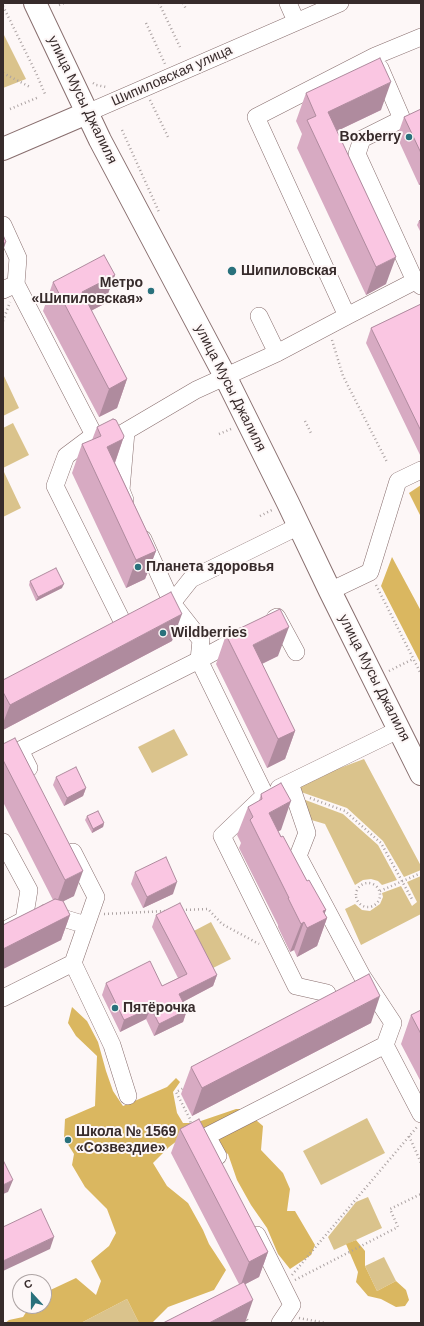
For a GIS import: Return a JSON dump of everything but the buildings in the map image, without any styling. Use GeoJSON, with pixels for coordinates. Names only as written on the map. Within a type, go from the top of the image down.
{"type":"FeatureCollection","features":[{"type":"Feature","properties":{"kind":"main road","name":"улица Мусы Джалиля"},"geometry":{"type":"LineString","coordinates":[[35,3],[87,113],[225,376],[330,592],[400,729],[421,774]]}},
{"type":"Feature","properties":{"kind":"main road","name":"Шипиловская улица"},"geometry":{"type":"LineString","coordinates":[[3,149],[87,113]]}},
{"type":"Feature","properties":{"kind":"street"},"geometry":{"type":"LineString","coordinates":[[288,3],[296,21]]}},
{"type":"Feature","properties":{"kind":"street","name":"Шипиловская улица"},"geometry":{"type":"LineString","coordinates":[[87,113],[340,3]]}},
{"type":"Feature","properties":{"kind":"street"},"geometry":{"type":"LineString","coordinates":[[346,316],[256,116],[375,56],[421,37]]}},
{"type":"Feature","properties":{"kind":"street"},"geometry":{"type":"LineString","coordinates":[[3,225],[18,258],[10,287],[94,435],[111,440],[196,390],[277,353],[346,316],[418,283],[357,154],[362,139],[402,119],[375,56]]}},
{"type":"Feature","properties":{"kind":"street"},"geometry":{"type":"LineString","coordinates":[[259,316],[277,353]]}},
{"type":"Feature","properties":{"kind":"street"},"geometry":{"type":"LineString","coordinates":[[126,432],[121,490],[172,603],[201,640],[199,660],[265,795]]}},
{"type":"Feature","properties":{"kind":"street"},"geometry":{"type":"LineString","coordinates":[[94,435],[66,456],[55,486],[131,624],[172,603],[191,579],[299,526]]}},
{"type":"Feature","properties":{"kind":"street"},"geometry":{"type":"LineString","coordinates":[[330,592],[370,572],[398,481],[421,470]]}},
{"type":"Feature","properties":{"kind":"street"},"geometry":{"type":"LineString","coordinates":[[38,785],[20,750],[199,660],[277,617],[296,652]]}},
{"type":"Feature","properties":{"kind":"street"},"geometry":{"type":"LineString","coordinates":[[327,993],[296,986],[222,836],[265,795],[291,788],[400,729]]}},
{"type":"Feature","properties":{"kind":"street"},"geometry":{"type":"LineString","coordinates":[[225,1172],[207,1136],[385,1046],[393,1023],[362,976],[298,856],[307,833],[291,788]]}},
{"type":"Feature","properties":{"kind":"street"},"geometry":{"type":"LineString","coordinates":[[3,842],[29,890],[24,920],[3,931]]}},
{"type":"Feature","properties":{"kind":"street"},"geometry":{"type":"LineString","coordinates":[[67,842],[96,897],[74,963],[112,1045],[128,1096]]}},
{"type":"Feature","properties":{"kind":"street"},"geometry":{"type":"LineString","coordinates":[[26,908],[88,920]]}},
{"type":"Feature","properties":{"kind":"street"},"geometry":{"type":"LineString","coordinates":[[3,998],[74,963]]}},
{"type":"Feature","properties":{"kind":"street"},"geometry":{"type":"LineString","coordinates":[[385,1046],[421,1114]]}},
{"type":"Feature","properties":{"kind":"street"},"geometry":{"type":"LineString","coordinates":[[250,1222],[292,1305],[282,1319]]}},
{"type":"Feature","properties":{"kind":"path"},"geometry":{"type":"LineString","coordinates":[[59,5],[64,3]]}},
{"type":"Feature","properties":{"kind":"path"},"geometry":{"type":"LineString","coordinates":[[160,3],[180,47]]}},
{"type":"Feature","properties":{"kind":"path"},"geometry":{"type":"LineString","coordinates":[[183,3],[186,9]]}},
{"type":"Feature","properties":{"kind":"path"},"geometry":{"type":"LineString","coordinates":[[3,6],[45,94]]}},
{"type":"Feature","properties":{"kind":"path"},"geometry":{"type":"LineString","coordinates":[[146,23],[165,64],[158,67]]}},
{"type":"Feature","properties":{"kind":"path"},"geometry":{"type":"LineString","coordinates":[[3,73],[30,87]]}},
{"type":"Feature","properties":{"kind":"path"},"geometry":{"type":"LineString","coordinates":[[89,80],[96,85],[106,88],[110,86]]}},
{"type":"Feature","properties":{"kind":"path"},"geometry":{"type":"LineString","coordinates":[[144,89],[169,139]]}},
{"type":"Feature","properties":{"kind":"path"},"geometry":{"type":"LineString","coordinates":[[10,109],[39,97]]}},
{"type":"Feature","properties":{"kind":"path"},"geometry":{"type":"LineString","coordinates":[[328,326],[343,376],[387,462]]}},
{"type":"Feature","properties":{"kind":"path"},"geometry":{"type":"LineString","coordinates":[[305,421],[312,435]]}},
{"type":"Feature","properties":{"kind":"path"},"geometry":{"type":"LineString","coordinates":[[219,434],[231,428],[234,433]]}},
{"type":"Feature","properties":{"kind":"path"},"geometry":{"type":"LineString","coordinates":[[370,572],[421,674]]}},
{"type":"Feature","properties":{"kind":"path"},"geometry":{"type":"LineString","coordinates":[[291,788],[345,811],[381,843],[413,901]]}},
{"type":"Feature","properties":{"kind":"path"},"geometry":{"type":"LineString","coordinates":[[380,891],[421,874]]}},
{"type":"Feature","properties":{"kind":"path"},"geometry":{"type":"LineString","coordinates":[[367,883],[377,887],[380,891],[380,897],[374,906],[364,906],[360,904],[357,899],[356,894],[358,889],[367,883]]}},
{"type":"Feature","properties":{"kind":"path"},"geometry":{"type":"LineString","coordinates":[[176,911],[208,909],[222,924],[281,956]]}},
{"type":"Feature","properties":{"kind":"path"},"geometry":{"type":"LineString","coordinates":[[88,920],[168,911]]}},
{"type":"Feature","properties":{"kind":"path"},"geometry":{"type":"LineString","coordinates":[[190,1085],[176,1092],[190,1119],[191,1132]]}},
{"type":"Feature","properties":{"kind":"path"},"geometry":{"type":"LineString","coordinates":[[282,1286],[421,1122]]}},
{"type":"Feature","properties":{"kind":"path"},"geometry":{"type":"LineString","coordinates":[[409,1136],[421,1163]]}},
{"type":"Feature","properties":{"kind":"path"},"geometry":{"type":"LineString","coordinates":[[282,1286],[398,1228],[390,1209],[421,1194]]}},
{"type":"Feature","properties":{"kind":"path"},"geometry":{"type":"LineString","coordinates":[[242,1309],[249,1323]]}},
{"type":"Feature","properties":{"kind":"path"},"geometry":{"type":"LineString","coordinates":[[282,1319],[326,1323]]}},
{"type":"Feature","properties":{"kind":"shaded area"},"geometry":{"type":"Polygon","coordinates":[[[3,33],[26,79],[3,88],[3,33]]]}},
{"type":"Feature","properties":{"kind":"shaded area"},"geometry":{"type":"Polygon","coordinates":[[[3,374],[19,408],[3,416],[3,374]]]}},
{"type":"Feature","properties":{"kind":"shaded area"},"geometry":{"type":"Polygon","coordinates":[[[13,423],[29,455],[3,468],[3,428],[13,423]]]}},
{"type":"Feature","properties":{"kind":"shaded area"},"geometry":{"type":"Polygon","coordinates":[[[4,472],[21,508],[3,517],[3,473],[4,472]]]}},
{"type":"Feature","properties":{"kind":"shaded area"},"geometry":{"type":"Polygon","coordinates":[[[421,485],[421,517],[409,493],[421,485]]]}},
{"type":"Feature","properties":{"kind":"shaded area"},"geometry":{"type":"Polygon","coordinates":[[[392,557],[421,611],[421,664],[381,586],[392,557]]]}},
{"type":"Feature","properties":{"kind":"shaded area"},"geometry":{"type":"Polygon","coordinates":[[[174,729],[188,755],[152,773],[138,747],[174,729]]]}},
{"type":"Feature","properties":{"kind":"shaded area"},"geometry":{"type":"Polygon","coordinates":[[[364,759],[421,866],[421,870],[404,877],[383,841],[347,808],[301,792],[297,784],[364,759]]]}},
{"type":"Feature","properties":{"kind":"shaded area"},"geometry":{"type":"Polygon","coordinates":[[[300,798],[343,814],[378,845],[397,880],[382,885],[378,881],[371,879],[363,880],[355,885],[325,824],[308,819],[300,798]]]}},
{"type":"Feature","properties":{"kind":"shaded area"},"geometry":{"type":"Polygon","coordinates":[[[421,876],[421,914],[361,945],[345,909],[355,904],[362,910],[370,911],[380,904],[383,897],[382,893],[401,886],[412,906],[417,902],[407,882],[421,876]]]}},
{"type":"Feature","properties":{"kind":"shaded area"},"geometry":{"type":"Polygon","coordinates":[[[211,922],[231,959],[209,970],[190,933],[211,922]]]}},
{"type":"Feature","properties":{"kind":"shaded area"},"geometry":{"type":"Polygon","coordinates":[[[72,1007],[87,1021],[98,1042],[113,1091],[123,1106],[167,1087],[176,1078],[180,1082],[173,1092],[177,1113],[183,1123],[195,1123],[236,1109],[243,1109],[263,1126],[261,1150],[283,1173],[290,1189],[287,1211],[295,1211],[315,1245],[311,1255],[290,1269],[278,1254],[267,1228],[251,1205],[237,1180],[228,1154],[202,1137],[186,1134],[169,1147],[153,1163],[167,1186],[188,1203],[209,1244],[226,1270],[214,1290],[168,1307],[152,1323],[139,1323],[127,1299],[81,1323],[5,1323],[9,1320],[23,1317],[25,1314],[52,1314],[52,1289],[76,1278],[96,1295],[101,1281],[91,1261],[109,1246],[116,1233],[107,1209],[85,1187],[72,1165],[74,1154],[64,1138],[65,1119],[95,1106],[97,1056],[76,1036],[68,1023],[72,1007]]]}},
{"type":"Feature","properties":{"kind":"shaded area"},"geometry":{"type":"Polygon","coordinates":[[[367,1118],[385,1153],[321,1185],[303,1151],[367,1118]]]}},
{"type":"Feature","properties":{"kind":"shaded area"},"geometry":{"type":"Polygon","coordinates":[[[368,1197],[382,1228],[334,1250],[328,1237],[356,1202],[368,1197]]]}},
{"type":"Feature","properties":{"kind":"shaded area"},"geometry":{"type":"Polygon","coordinates":[[[356,1240],[365,1251],[365,1266],[377,1291],[396,1281],[406,1290],[409,1300],[405,1306],[396,1307],[381,1299],[368,1296],[356,1282],[358,1272],[346,1244],[356,1240]]]}},
{"type":"Feature","properties":{"kind":"shaded area"},"geometry":{"type":"Polygon","coordinates":[[[384,1257],[396,1281],[377,1291],[365,1266],[384,1257]]]}},
{"type":"Feature","properties":{"kind":"shaded area"},"geometry":{"type":"Polygon","coordinates":[[[127,1299],[139,1323],[81,1323],[127,1299]]]}},
{"type":"Feature","properties":{"kind":"place","name":"Boxberry"},"geometry":{"type":"Point","coordinates":[409,137]}},
{"type":"Feature","properties":{"kind":"place","name":"Шипиловская"},"geometry":{"type":"Point","coordinates":[232,271]}},
{"type":"Feature","properties":{"kind":"place","name":"Метро «Шипиловская»"},"geometry":{"type":"Point","coordinates":[151,291]}},
{"type":"Feature","properties":{"kind":"place","name":"Планета здоровья"},"geometry":{"type":"Point","coordinates":[138,567]}},
{"type":"Feature","properties":{"kind":"place","name":"Wildberries"},"geometry":{"type":"Point","coordinates":[163,633]}},
{"type":"Feature","properties":{"kind":"place","name":"Пятёрочка"},"geometry":{"type":"Point","coordinates":[115,1008]}},
{"type":"Feature","properties":{"kind":"place","name":"Школа № 1569 «Созвездие»"},"geometry":{"type":"Point","coordinates":[68,1140]}}]}
